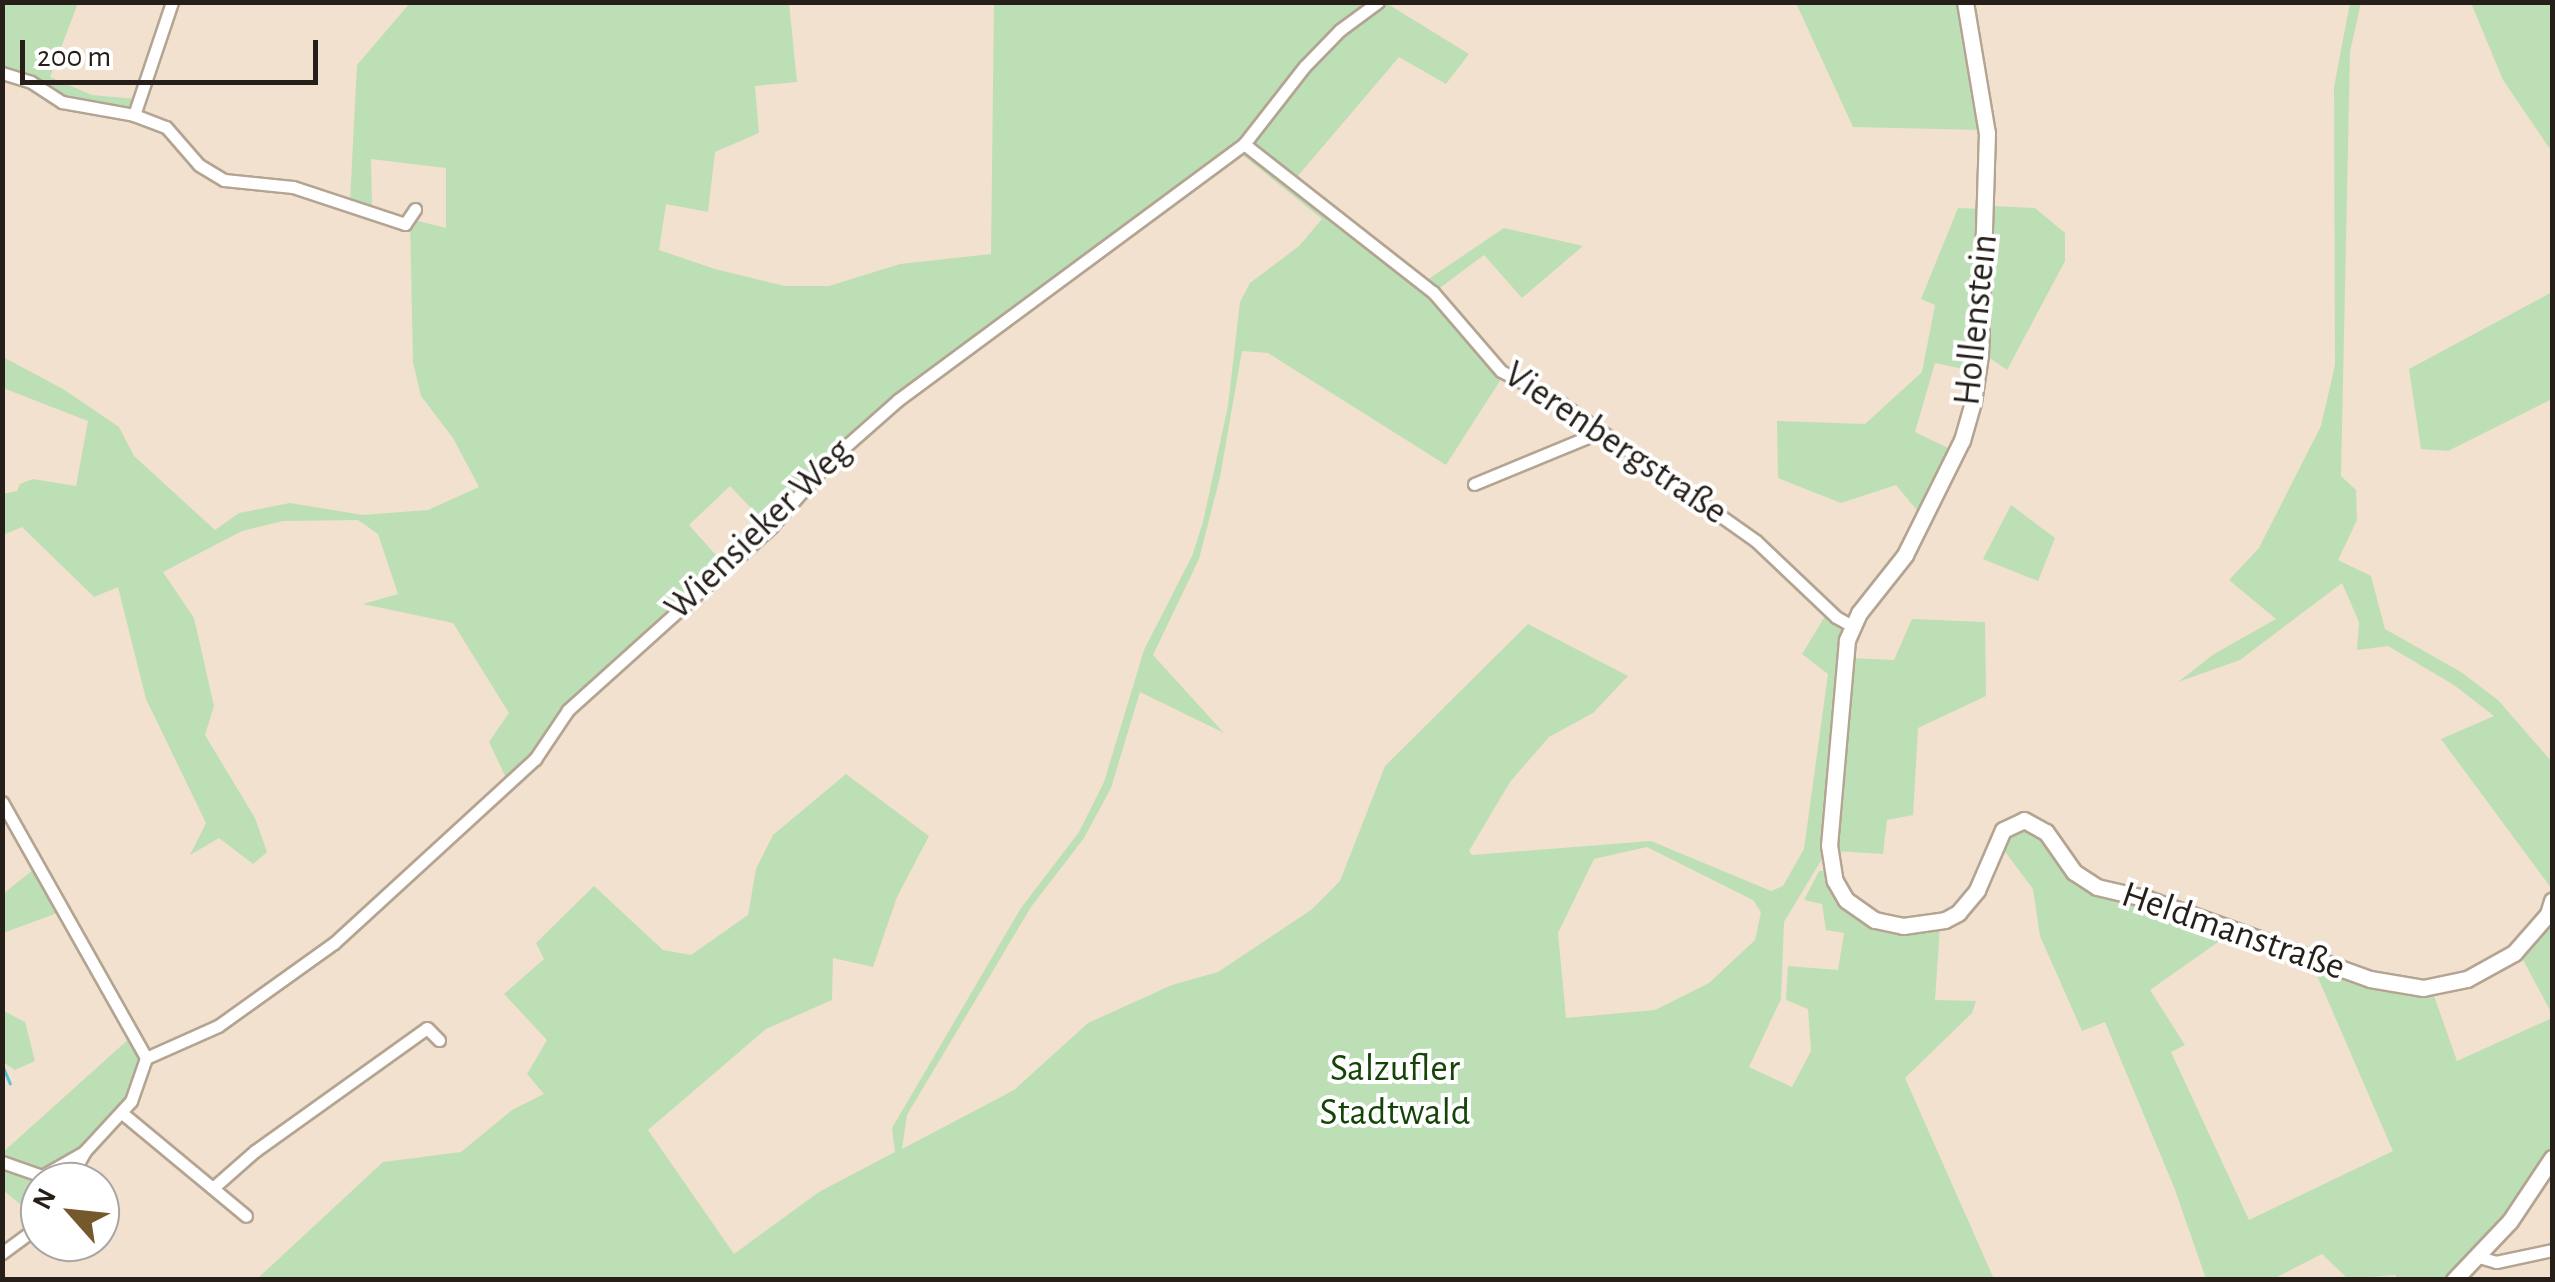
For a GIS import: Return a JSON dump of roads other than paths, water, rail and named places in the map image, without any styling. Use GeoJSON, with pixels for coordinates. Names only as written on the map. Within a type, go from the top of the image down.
{"type":"FeatureCollection","features":[{"type":"Feature","properties":{"kind":"main road","name":"Hollenstein"},"geometry":{"type":"LineString","coordinates":[[1852,626],[1906,555],[1962,440],[1974,402],[1982,332],[1987,132],[1966,2]]}},
{"type":"Feature","properties":{"kind":"main road","name":"Heldmanstraße"},"geometry":{"type":"LineString","coordinates":[[1852,626],[1829,845],[1835,882],[1846,900],[1876,920],[1926,925],[1958,913],[1977,890],[2002,830],[2024,820],[2046,832],[2074,872],[2097,886],[2148,899],[2396,986],[2443,986],[2488,970],[2533,934],[2552,901]]}},
{"type":"Feature","properties":{"kind":"main road"},"geometry":{"type":"LineString","coordinates":[[2454,1280],[2510,1221],[2552,1158]]}},
{"type":"Feature","properties":{"kind":"street"},"geometry":{"type":"LineString","coordinates":[[134,115],[172,2]]}},
{"type":"Feature","properties":{"kind":"street","name":"Wiensieker Weg"},"geometry":{"type":"LineString","coordinates":[[146,1058],[218,1026],[334,943],[536,760],[568,710],[772,526],[830,461],[898,400],[1244,144],[1306,66],[1340,30],[1378,2]]}},
{"type":"Feature","properties":{"kind":"street"},"geometry":{"type":"LineString","coordinates":[[2,73],[31,82],[62,102],[134,115],[166,128],[200,165],[224,180],[293,187],[405,224],[415,209]]}},
{"type":"Feature","properties":{"kind":"street","name":"Vierenbergstraße"},"geometry":{"type":"LineString","coordinates":[[1244,144],[1433,292],[1501,371],[1600,432],[1756,541],[1836,617],[1852,626]]}},
{"type":"Feature","properties":{"kind":"street"},"geometry":{"type":"LineString","coordinates":[[1474,484],[1600,432]]}},
{"type":"Feature","properties":{"kind":"street"},"geometry":{"type":"LineString","coordinates":[[2,802],[146,1058],[139,1086],[122,1113],[79,1162]]}},
{"type":"Feature","properties":{"kind":"street"},"geometry":{"type":"LineString","coordinates":[[214,1187],[255,1151],[427,1028],[439,1040]]}},
{"type":"Feature","properties":{"kind":"street"},"geometry":{"type":"LineString","coordinates":[[122,1113],[246,1216]]}},
{"type":"Feature","properties":{"kind":"street"},"geometry":{"type":"LineString","coordinates":[[2,1162],[42,1176],[86,1150]]}},
{"type":"Feature","properties":{"kind":"street"},"geometry":{"type":"LineString","coordinates":[[2479,1257],[2496,1262],[2552,1250]]}},
{"type":"Feature","properties":{"kind":"waterway"},"geometry":{"type":"LineString","coordinates":[[2,1064],[10,1083]]}},
{"type":"Feature","properties":{"kind":"park label","name":"Salzufler Stadtwald"},"geometry":{"type":"Point","coordinates":[1395,1092]}}]}
